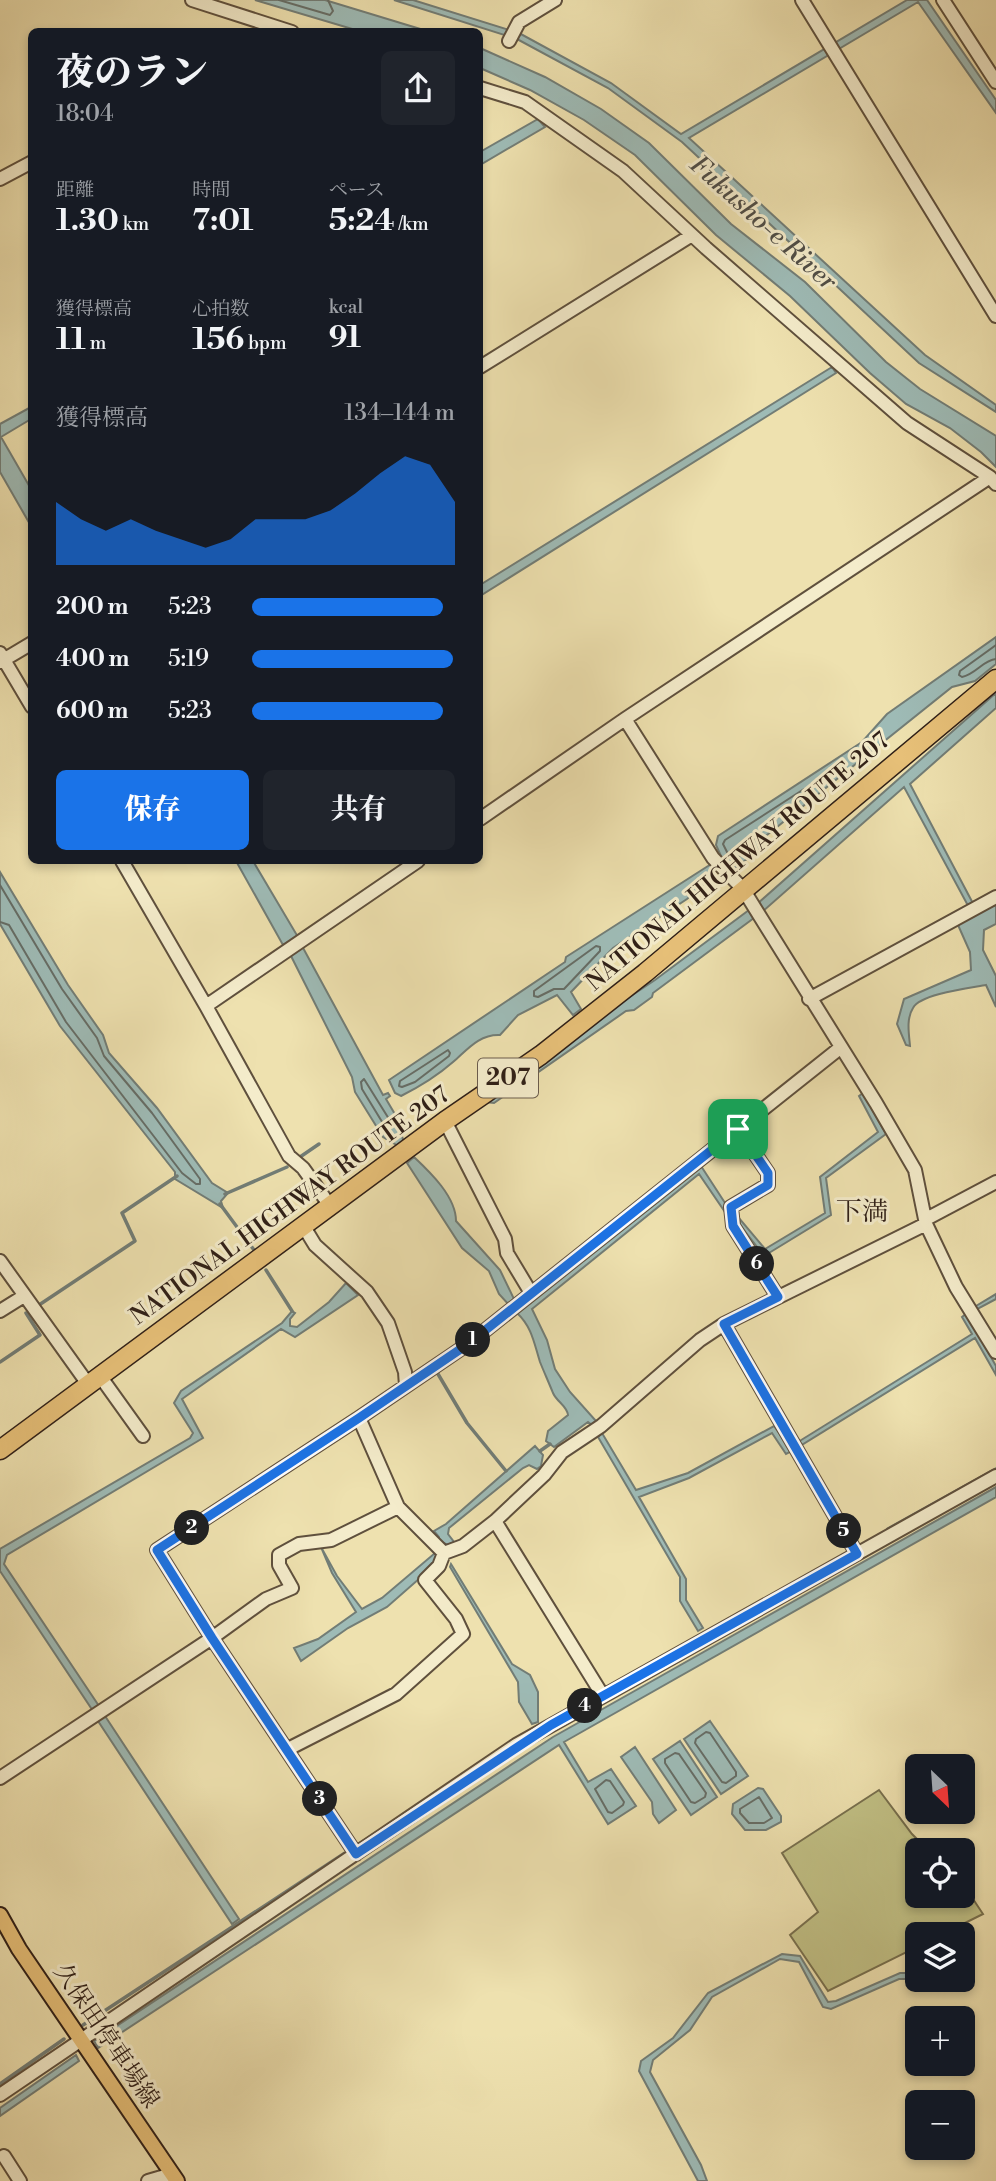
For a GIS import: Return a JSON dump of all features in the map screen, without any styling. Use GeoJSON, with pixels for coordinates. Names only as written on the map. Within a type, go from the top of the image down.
{"type":"FeatureCollection","features":[{"type":"Feature","properties":{"kind":"highway","name":"NATIONAL HIGHWAY ROUTE 207"},"geometry":{"type":"LineString","coordinates":[[0,1450],[445,1121],[552,1047],[747,895],[996,679]]}},
{"type":"Feature","properties":{"kind":"main road","name":"久保田停車場線"},"geometry":{"type":"LineString","coordinates":[[0,1915],[19,1949],[174,2177]]}},
{"type":"Feature","properties":{"kind":"street"},"geometry":{"type":"LineString","coordinates":[[192,0],[271,28]]}},
{"type":"Feature","properties":{"kind":"street"},"geometry":{"type":"LineString","coordinates":[[509,41],[519,22],[555,0]]}},
{"type":"Feature","properties":{"kind":"street"},"geometry":{"type":"LineString","coordinates":[[802,0],[996,316]]}},
{"type":"Feature","properties":{"kind":"street"},"geometry":{"type":"LineString","coordinates":[[943,0],[996,82]]}},
{"type":"Feature","properties":{"kind":"street"},"geometry":{"type":"LineString","coordinates":[[983,64],[996,56]]}},
{"type":"Feature","properties":{"kind":"street"},"geometry":{"type":"LineString","coordinates":[[483,89],[525,102],[623,171],[907,423],[993,480],[625,719],[483,817]]}},
{"type":"Feature","properties":{"kind":"street"},"geometry":{"type":"LineString","coordinates":[[0,179],[28,164]]}},
{"type":"Feature","properties":{"kind":"street"},"geometry":{"type":"LineString","coordinates":[[483,364],[692,235]]}},
{"type":"Feature","properties":{"kind":"street"},"geometry":{"type":"LineString","coordinates":[[28,645],[1,658],[28,701]]}},
{"type":"Feature","properties":{"kind":"street"},"geometry":{"type":"LineString","coordinates":[[625,719],[713,858],[747,895],[915,1170],[926,1220],[956,1287],[996,1352]]}},
{"type":"Feature","properties":{"kind":"street"},"geometry":{"type":"LineString","coordinates":[[123,864],[289,1156],[303,1168],[331,1207]]}},
{"type":"Feature","properties":{"kind":"street"},"geometry":{"type":"LineString","coordinates":[[206,1006],[414,864]]}},
{"type":"Feature","properties":{"kind":"street"},"geometry":{"type":"LineString","coordinates":[[809,999],[996,897]]}},
{"type":"Feature","properties":{"kind":"street"},"geometry":{"type":"LineString","coordinates":[[356,1854],[212,1638],[157,1550],[407,1387],[468,1344],[841,1048]]}},
{"type":"Feature","properties":{"kind":"street"},"geometry":{"type":"LineString","coordinates":[[445,1121],[505,1240],[521,1301]]}},
{"type":"Feature","properties":{"kind":"street"},"geometry":{"type":"LineString","coordinates":[[738,1129],[768,1173],[768,1185],[731,1207],[733,1226],[778,1297]]}},
{"type":"Feature","properties":{"kind":"street"},"geometry":{"type":"LineString","coordinates":[[439,1549],[463,1546],[495,1521],[544,1475],[562,1452],[596,1429],[700,1340],[724,1324],[996,1182]]}},
{"type":"Feature","properties":{"kind":"street"},"geometry":{"type":"LineString","coordinates":[[304,1227],[315,1245],[366,1292],[388,1323],[405,1372],[407,1387]]}},
{"type":"Feature","properties":{"kind":"street"},"geometry":{"type":"LineString","coordinates":[[0,1261],[24,1296],[144,1436]]}},
{"type":"Feature","properties":{"kind":"street"},"geometry":{"type":"LineString","coordinates":[[0,1311],[24,1296]]}},
{"type":"Feature","properties":{"kind":"street"},"geometry":{"type":"LineString","coordinates":[[724,1324],[855,1549]]}},
{"type":"Feature","properties":{"kind":"street"},"geometry":{"type":"LineString","coordinates":[[289,1753],[292,1747],[396,1694],[463,1634],[456,1619],[425,1580],[439,1566],[439,1549],[398,1507],[359,1418]]}},
{"type":"Feature","properties":{"kind":"street"},"geometry":{"type":"LineString","coordinates":[[0,2095],[516,1745],[855,1549],[996,1476]]}},
{"type":"Feature","properties":{"kind":"street"},"geometry":{"type":"LineString","coordinates":[[0,1778],[212,1638],[266,1599],[292,1588],[279,1565],[279,1555],[299,1544],[331,1540],[398,1507]]}},
{"type":"Feature","properties":{"kind":"street"},"geometry":{"type":"LineString","coordinates":[[495,1521],[603,1696]]}},
{"type":"Feature","properties":{"kind":"street"},"geometry":{"type":"LineString","coordinates":[[4,2156],[20,2181]]}},
{"type":"Feature","properties":{"kind":"street"},"geometry":{"type":"LineString","coordinates":[[148,2181],[174,2177]]}},
{"type":"Feature","properties":{"kind":"shaded area"},"geometry":{"type":"Polygon","coordinates":[[[879,1790],[916,1838],[905,1838],[905,1908],[975,1908],[975,1902],[983,1914],[967,1922],[905,1922],[905,1953],[828,1991],[790,1935],[818,1912],[782,1853],[879,1790]]]}},
{"type":"Feature","properties":{"kind":"water"},"geometry":{"type":"Polygon","coordinates":[[[255,0],[325,0],[417,28],[349,28],[255,0]]]}},
{"type":"Feature","properties":{"kind":"water"},"geometry":{"type":"Polygon","coordinates":[[[394,0],[413,0],[519,33],[611,83],[681,134],[907,0],[927,0],[996,100],[996,113],[918,2],[689,138],[925,355],[996,405],[996,412],[919,363],[682,142],[608,88],[517,39],[394,0]]]}},
{"type":"Feature","properties":{"kind":"water"},"geometry":{"type":"Polygon","coordinates":[[[483,49],[545,77],[601,109],[649,143],[731,224],[805,282],[886,362],[920,389],[996,436],[996,467],[950,428],[906,404],[870,373],[790,296],[716,235],[635,155],[584,120],[530,90],[483,69],[483,49]]]}},
{"type":"Feature","properties":{"kind":"water"},"geometry":{"type":"Polygon","coordinates":[[[538,119],[545,127],[483,163],[483,150],[538,119]]]}},
{"type":"Feature","properties":{"kind":"water"},"geometry":{"type":"Polygon","coordinates":[[[832,367],[836,373],[483,594],[483,583],[832,367]]]}},
{"type":"Feature","properties":{"kind":"water"},"geometry":{"type":"Polygon","coordinates":[[[28,409],[28,421],[1,437],[28,484],[28,521],[0,472],[0,424],[28,409]]]}},
{"type":"Feature","properties":{"kind":"water"},"geometry":{"type":"Polygon","coordinates":[[[996,637],[996,664],[975,681],[952,687],[762,839],[758,850],[736,868],[728,862],[713,871],[714,876],[687,899],[613,948],[571,992],[581,1009],[573,1015],[557,995],[518,1015],[500,1035],[486,1037],[474,1044],[421,1085],[401,1096],[395,1093],[389,1080],[565,962],[566,957],[708,866],[721,856],[716,845],[718,836],[862,742],[887,714],[996,637]]]}},
{"type":"Feature","properties":{"kind":"water"},"geometry":{"type":"Polygon","coordinates":[[[996,693],[996,708],[910,784],[977,911],[996,905],[996,924],[984,930],[983,950],[996,976],[996,1007],[986,985],[946,992],[925,999],[917,1003],[909,1017],[910,1046],[906,1045],[897,1024],[904,999],[971,970],[970,952],[958,925],[972,913],[904,787],[762,912],[653,993],[652,997],[634,1010],[626,1011],[494,1103],[485,1102],[757,904],[996,693]]]}},
{"type":"Feature","properties":{"kind":"water"},"geometry":{"type":"Polygon","coordinates":[[[238,864],[255,864],[298,937],[283,945],[238,864]]]}},
{"type":"Feature","properties":{"kind":"water"},"geometry":{"type":"Polygon","coordinates":[[[0,872],[68,985],[103,1035],[109,1053],[157,1108],[212,1183],[228,1193],[221,1201],[223,1208],[175,1179],[175,1172],[60,1026],[0,924],[0,872]]]}},
{"type":"Feature","properties":{"kind":"water"},"geometry":{"type":"Polygon","coordinates":[[[302,946],[383,1095],[388,1093],[390,1096],[386,1099],[396,1116],[404,1143],[400,1147],[383,1137],[355,1092],[352,1077],[290,954],[302,946]]]}},
{"type":"Feature","properties":{"kind":"water"},"geometry":{"type":"Polygon","coordinates":[[[863,1093],[886,1134],[826,1178],[831,1215],[764,1256],[740,1225],[739,1218],[765,1249],[825,1213],[820,1177],[878,1132],[859,1096],[863,1093]]]}},
{"type":"Feature","properties":{"kind":"water"},"geometry":{"type":"Polygon","coordinates":[[[414,1157],[447,1194],[456,1221],[500,1270],[514,1299],[509,1305],[499,1294],[489,1271],[462,1248],[407,1163],[414,1157]]]}},
{"type":"Feature","properties":{"kind":"water"},"geometry":{"type":"Polygon","coordinates":[[[701,1166],[727,1206],[727,1215],[699,1174],[532,1309],[547,1340],[555,1369],[570,1392],[596,1421],[592,1425],[588,1422],[554,1447],[546,1441],[548,1431],[568,1415],[553,1393],[529,1330],[517,1313],[701,1166]]]}},
{"type":"Feature","properties":{"kind":"water"},"geometry":{"type":"Polygon","coordinates":[[[346,1283],[358,1295],[295,1337],[281,1329],[182,1399],[203,1438],[7,1555],[4,1564],[99,1706],[93,1711],[0,1571],[0,1549],[190,1438],[193,1433],[174,1403],[181,1391],[282,1323],[292,1311],[295,1313],[290,1319],[290,1326],[297,1327],[329,1302],[346,1283]]]}},
{"type":"Feature","properties":{"kind":"water"},"geometry":{"type":"Polygon","coordinates":[[[996,1294],[996,1299],[979,1308],[969,1318],[996,1366],[996,1375],[975,1338],[800,1446],[798,1442],[972,1334],[962,1317],[996,1294]]]}},
{"type":"Feature","properties":{"kind":"water"},"geometry":{"type":"Polygon","coordinates":[[[774,1426],[792,1451],[786,1454],[772,1433],[689,1478],[639,1497],[686,1579],[686,1600],[703,1628],[698,1631],[680,1601],[680,1577],[598,1437],[602,1433],[636,1490],[688,1473],[774,1426]]]}},
{"type":"Feature","properties":{"kind":"water"},"geometry":{"type":"Polygon","coordinates":[[[535,1446],[543,1455],[541,1466],[537,1469],[529,1465],[523,1468],[449,1528],[448,1534],[454,1542],[448,1545],[439,1541],[434,1531],[446,1524],[535,1446]]]}},
{"type":"Feature","properties":{"kind":"water"},"geometry":{"type":"Polygon","coordinates":[[[996,1487],[996,1497],[564,1742],[588,1782],[611,1769],[636,1806],[608,1824],[559,1745],[98,2048],[94,2041],[553,1737],[996,1487]]]}},
{"type":"Feature","properties":{"kind":"water"},"geometry":{"type":"Polygon","coordinates":[[[321,1547],[337,1576],[362,1609],[382,1598],[435,1553],[438,1556],[436,1564],[387,1607],[348,1628],[301,1661],[294,1648],[318,1639],[356,1612],[332,1573],[321,1547]]]}},
{"type":"Feature","properties":{"kind":"water"},"geometry":{"type":"Polygon","coordinates":[[[451,1564],[512,1664],[530,1675],[538,1692],[538,1722],[532,1724],[519,1702],[518,1682],[450,1567],[451,1564]]]}},
{"type":"Feature","properties":{"kind":"water"},"geometry":{"type":"Polygon","coordinates":[[[105,1716],[239,1919],[232,1924],[98,1721],[105,1716]]]}},
{"type":"Feature","properties":{"kind":"water"},"geometry":{"type":"Polygon","coordinates":[[[710,1721],[748,1776],[721,1794],[684,1739],[710,1721]]]}},
{"type":"Feature","properties":{"kind":"water"},"geometry":{"type":"Polygon","coordinates":[[[680,1741],[717,1797],[691,1815],[653,1759],[680,1741]]]}},
{"type":"Feature","properties":{"kind":"water"},"geometry":{"type":"Polygon","coordinates":[[[635,1747],[676,1810],[659,1823],[653,1814],[652,1802],[621,1757],[635,1747]]]}},
{"type":"Feature","properties":{"kind":"water"},"geometry":{"type":"Polygon","coordinates":[[[758,1788],[763,1789],[781,1816],[781,1822],[766,1830],[745,1830],[732,1814],[733,1804],[758,1788]]]}},
{"type":"Feature","properties":{"kind":"water"},"geometry":{"type":"Polygon","coordinates":[[[782,1954],[800,1956],[828,2002],[905,1973],[905,1979],[899,1979],[831,2009],[823,2007],[799,1962],[780,1959],[712,1997],[690,2030],[653,2060],[650,2072],[701,2165],[707,2181],[698,2181],[639,2071],[641,2061],[673,2038],[708,1993],[782,1954]]]}},
{"type":"Feature","properties":{"kind":"water"},"geometry":{"type":"Polygon","coordinates":[[[76,2055],[79,2061],[0,2116],[0,2108],[76,2055]]]}},
{"type":"Feature","properties":{"kind":"waterway"},"geometry":{"type":"LineString","coordinates":[[300,1157],[319,1144]]}},
{"type":"Feature","properties":{"kind":"waterway"},"geometry":{"type":"LineString","coordinates":[[225,1194],[287,1167]]}},
{"type":"Feature","properties":{"kind":"waterway"},"geometry":{"type":"LineString","coordinates":[[39,1305],[135,1241],[122,1213],[177,1176]]}},
{"type":"Feature","properties":{"kind":"waterway"},"geometry":{"type":"LineString","coordinates":[[220,1204],[254,1250]]}},
{"type":"Feature","properties":{"kind":"waterway"},"geometry":{"type":"LineString","coordinates":[[266,1270],[292,1311]]}},
{"type":"Feature","properties":{"kind":"waterway"},"geometry":{"type":"LineString","coordinates":[[0,1362],[40,1335],[26,1313]]}},
{"type":"Feature","properties":{"kind":"waterway"},"geometry":{"type":"LineString","coordinates":[[438,1374],[467,1423],[506,1471]]}},
{"type":"Feature","properties":{"kind":"waterway"},"geometry":{"type":"LineString","coordinates":[[540,1451],[550,1444]]}},
{"type":"Feature","properties":{"kind":"waterway"},"geometry":{"type":"LineString","coordinates":[[888,1529],[996,1469]]}},
{"type":"Feature","properties":{"kind":"waterway"},"geometry":{"type":"LineString","coordinates":[[359,1844],[376,1833]]}},
{"type":"Feature","properties":{"kind":"waterway"},"geometry":{"type":"LineString","coordinates":[[83,2025],[345,1853]]}},
{"type":"Feature","properties":{"kind":"waterway"},"geometry":{"type":"LineString","coordinates":[[0,2084],[64,2039]]}},
{"type":"Feature","properties":{"kind":"district","name":"下満"},"geometry":{"type":"Point","coordinates":[862,1212]}},
{"type":"Feature","properties":{"kind":"route"},"geometry":{"type":"LineString","coordinates":[[738,1129],[768,1173],[768,1185],[731,1207],[733,1226],[778,1297],[724,1324],[857,1554],[516,1745],[356,1854],[212,1638],[157,1550],[468,1344],[738,1129]]}},
{"type":"Feature","properties":{"kind":"water label","name":"Fukusho-e River"},"geometry":{"type":"Point","coordinates":[763,223]}}]}
